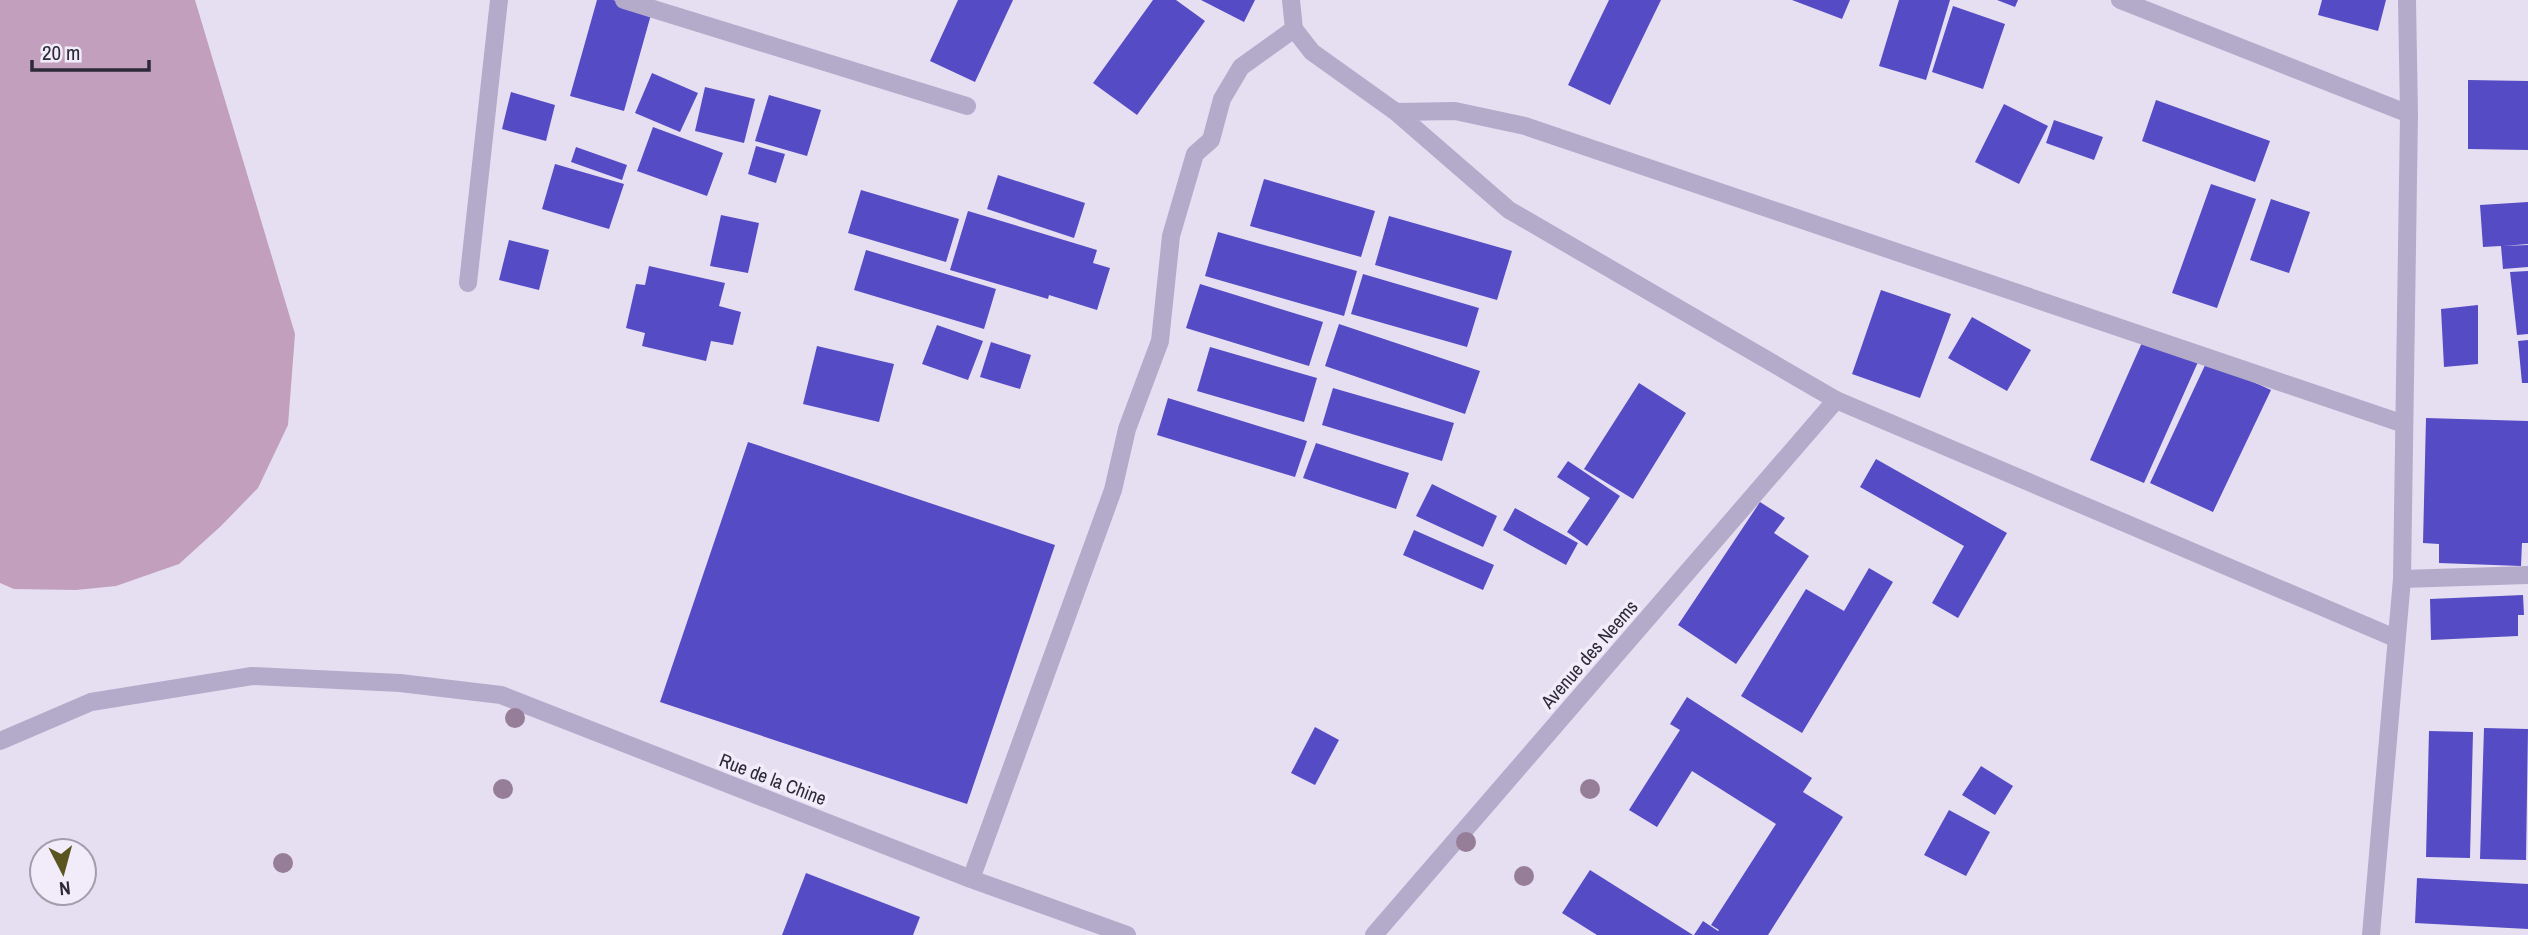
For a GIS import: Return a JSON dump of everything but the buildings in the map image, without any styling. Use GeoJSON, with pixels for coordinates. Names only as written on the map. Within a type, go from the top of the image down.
{"type":"FeatureCollection","features":[{"type":"Feature","properties":{"kind":"street"},"geometry":{"type":"LineString","coordinates":[[468,283],[499,0]]}},
{"type":"Feature","properties":{"kind":"street"},"geometry":{"type":"LineString","coordinates":[[624,0],[967,106]]}},
{"type":"Feature","properties":{"kind":"street"},"geometry":{"type":"LineString","coordinates":[[1291,0],[1294,29],[1312,52],[1396,112],[1509,210],[1836,400],[2395,638]]}},
{"type":"Feature","properties":{"kind":"street"},"geometry":{"type":"LineString","coordinates":[[2120,0],[2409,114]]}},
{"type":"Feature","properties":{"kind":"street"},"geometry":{"type":"LineString","coordinates":[[2371,935],[2402,579],[2409,114],[2407,0]]}},
{"type":"Feature","properties":{"kind":"street"},"geometry":{"type":"LineString","coordinates":[[971,879],[1113,490],[1127,429],[1160,341],[1171,236],[1195,153],[1211,139],[1222,99],[1241,67],[1294,29]]}},
{"type":"Feature","properties":{"kind":"street"},"geometry":{"type":"LineString","coordinates":[[1396,112],[1455,111],[1525,126],[2404,424]]}},
{"type":"Feature","properties":{"kind":"street","name":"Avenue des Neems"},"geometry":{"type":"LineString","coordinates":[[1374,935],[1836,400]]}},
{"type":"Feature","properties":{"kind":"street"},"geometry":{"type":"LineString","coordinates":[[2402,579],[2528,575]]}},
{"type":"Feature","properties":{"kind":"street","name":"Rue de la Chine"},"geometry":{"type":"LineString","coordinates":[[0,741],[91,702],[252,676],[400,684],[501,695],[971,879],[1127,935]]}},
{"type":"Feature","properties":{"kind":"shaded area"},"geometry":{"type":"Polygon","coordinates":[[[0,0],[195,0],[295,334],[288,425],[258,488],[179,564],[116,586],[76,590],[14,589],[0,583],[0,0]]]}}]}
